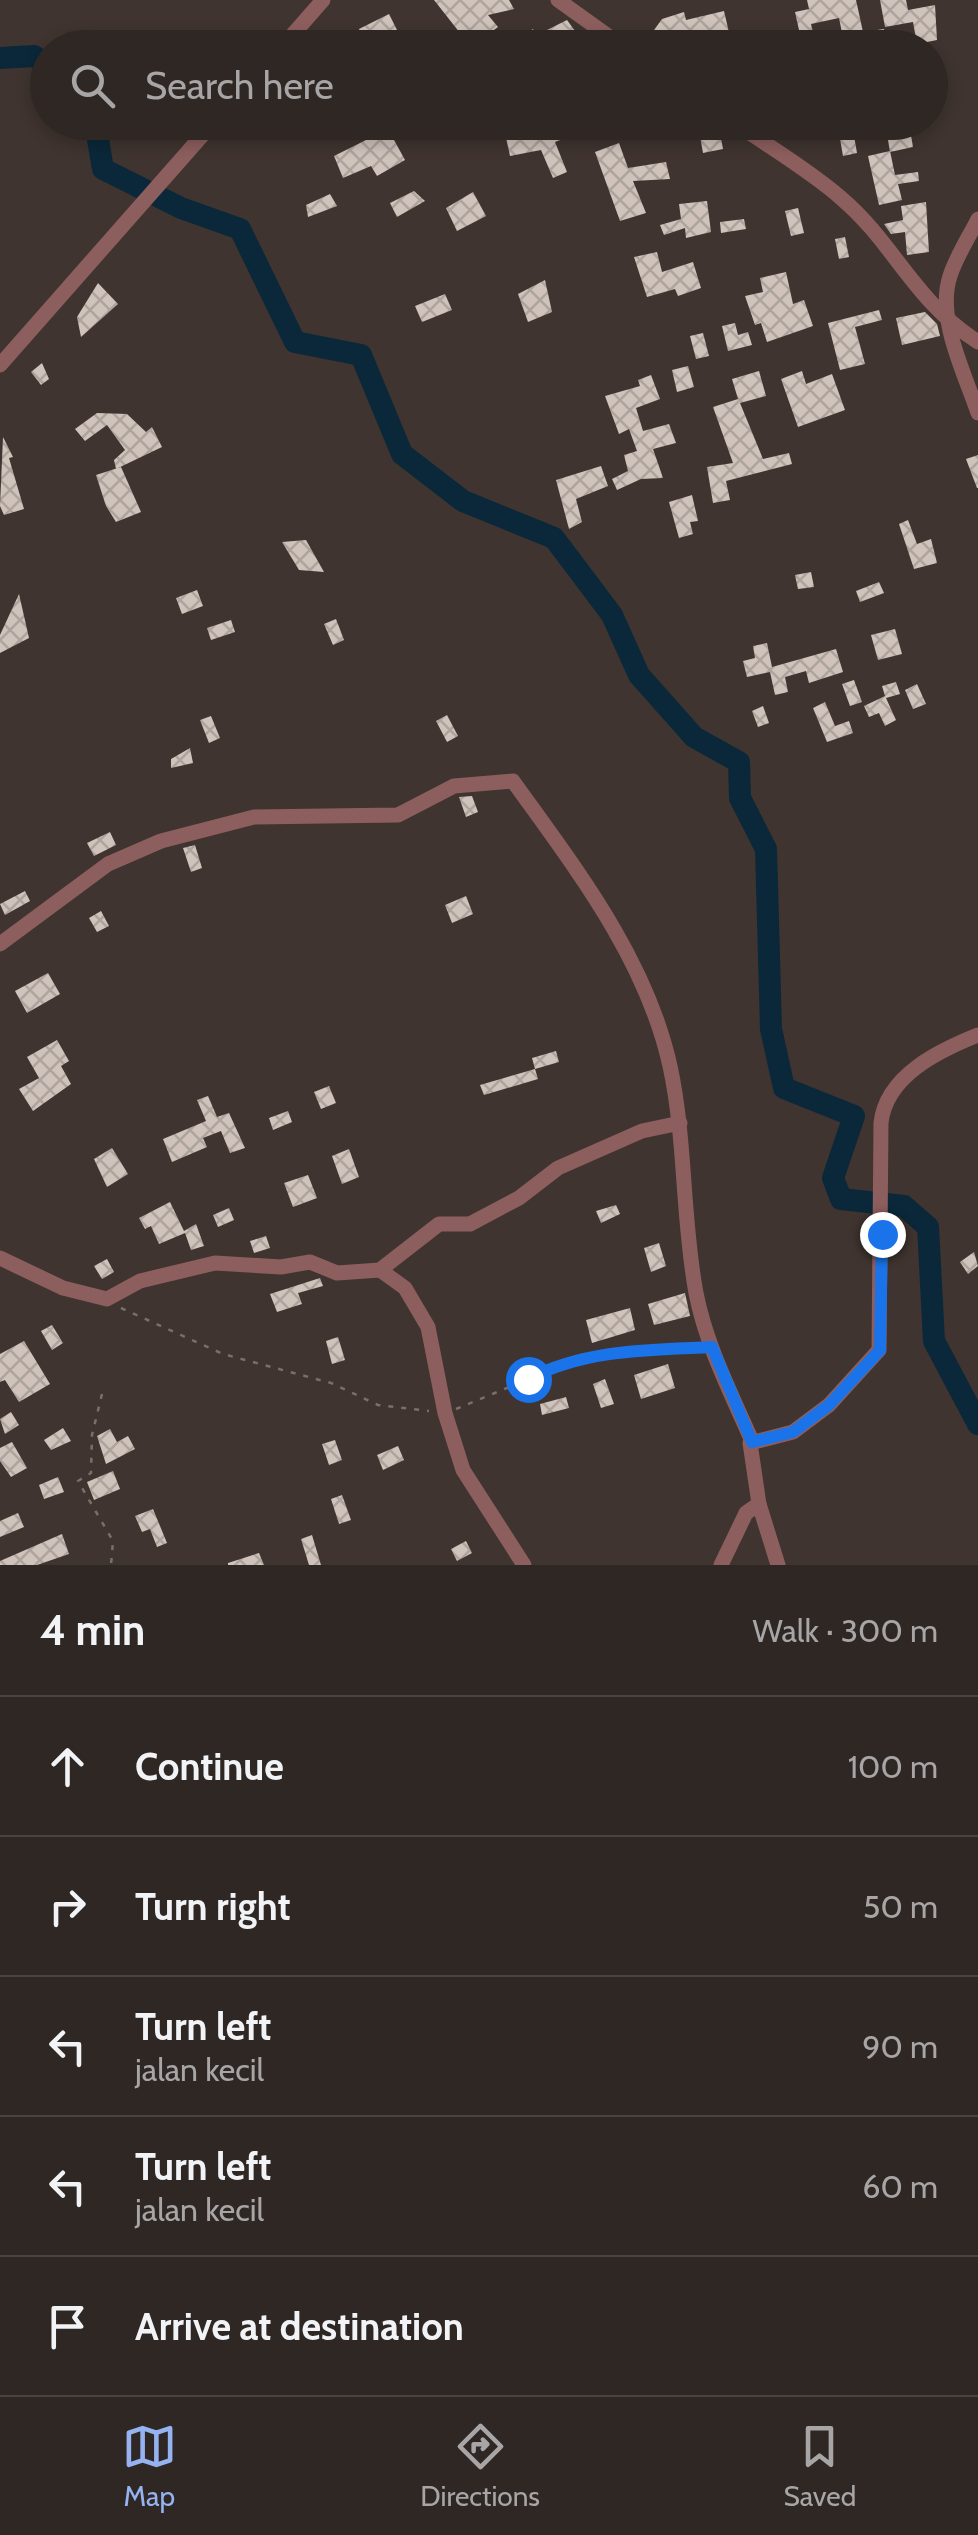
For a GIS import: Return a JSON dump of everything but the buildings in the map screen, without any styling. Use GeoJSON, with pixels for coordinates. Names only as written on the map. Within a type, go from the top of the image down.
{"type":"FeatureCollection","features":[{"type":"Feature","properties":{"kind":"street"},"geometry":{"type":"LineString","coordinates":[[297,30],[323,0]]}},
{"type":"Feature","properties":{"kind":"street"},"geometry":{"type":"LineString","coordinates":[[558,0],[600,30]]}},
{"type":"Feature","properties":{"kind":"street"},"geometry":{"type":"LineString","coordinates":[[0,364],[198,140]]}},
{"type":"Feature","properties":{"kind":"street"},"geometry":{"type":"LineString","coordinates":[[759,140],[841,198],[876,234],[926,301],[950,324],[978,342]]}},
{"type":"Feature","properties":{"kind":"street"},"geometry":{"type":"LineString","coordinates":[[978,220],[950,275],[950,324],[978,413]]}},
{"type":"Feature","properties":{"kind":"street"},"geometry":{"type":"LineString","coordinates":[[0,944],[108,864],[161,841],[254,817],[398,815],[454,786],[513,781],[602,905],[645,993],[670,1064],[680,1123],[696,1295],[712,1347],[752,1442]]}},
{"type":"Feature","properties":{"kind":"street"},"geometry":{"type":"LineString","coordinates":[[778,1565],[748,1448],[752,1442],[793,1432],[829,1405],[880,1350],[883,1106],[894,1088],[939,1050],[978,1035]]}},
{"type":"Feature","properties":{"kind":"street"},"geometry":{"type":"LineString","coordinates":[[0,1258],[63,1288],[107,1300],[140,1281],[215,1263],[281,1267],[310,1262],[337,1274],[380,1270],[439,1224],[470,1224],[520,1198],[558,1168],[642,1131],[680,1123]]}},
{"type":"Feature","properties":{"kind":"street"},"geometry":{"type":"LineString","coordinates":[[380,1270],[405,1288],[428,1327],[445,1413],[463,1470],[524,1565]]}},
{"type":"Feature","properties":{"kind":"street"},"geometry":{"type":"LineString","coordinates":[[721,1565],[746,1513],[760,1504]]}},
{"type":"Feature","properties":{"kind":"path"},"geometry":{"type":"LineString","coordinates":[[107,1300],[140,1319],[223,1354],[331,1383],[378,1404],[445,1413],[575,1360],[616,1351],[712,1347]]}},
{"type":"Feature","properties":{"kind":"path"},"geometry":{"type":"LineString","coordinates":[[102,1394],[92,1435],[91,1473],[78,1482],[113,1541],[111,1565]]}},
{"type":"Feature","properties":{"kind":"waterway"},"geometry":{"type":"LineString","coordinates":[[0,58],[30,56]]}},
{"type":"Feature","properties":{"kind":"waterway"},"geometry":{"type":"LineString","coordinates":[[98,140],[103,169],[181,208],[240,229],[295,342],[361,355],[402,454],[463,501],[554,538],[612,615],[639,675],[694,737],[739,762],[740,798],[766,849],[771,1029],[784,1088],[854,1116],[833,1178],[841,1199],[904,1206],[928,1227],[934,1341],[978,1424]]}},
{"type":"Feature","properties":{"kind":"route"},"geometry":{"type":"LineString","coordinates":[[528,1379],[548,1368],[616,1351],[712,1347],[752,1442],[784,1436],[829,1405],[880,1350],[882,1234]]}}]}
